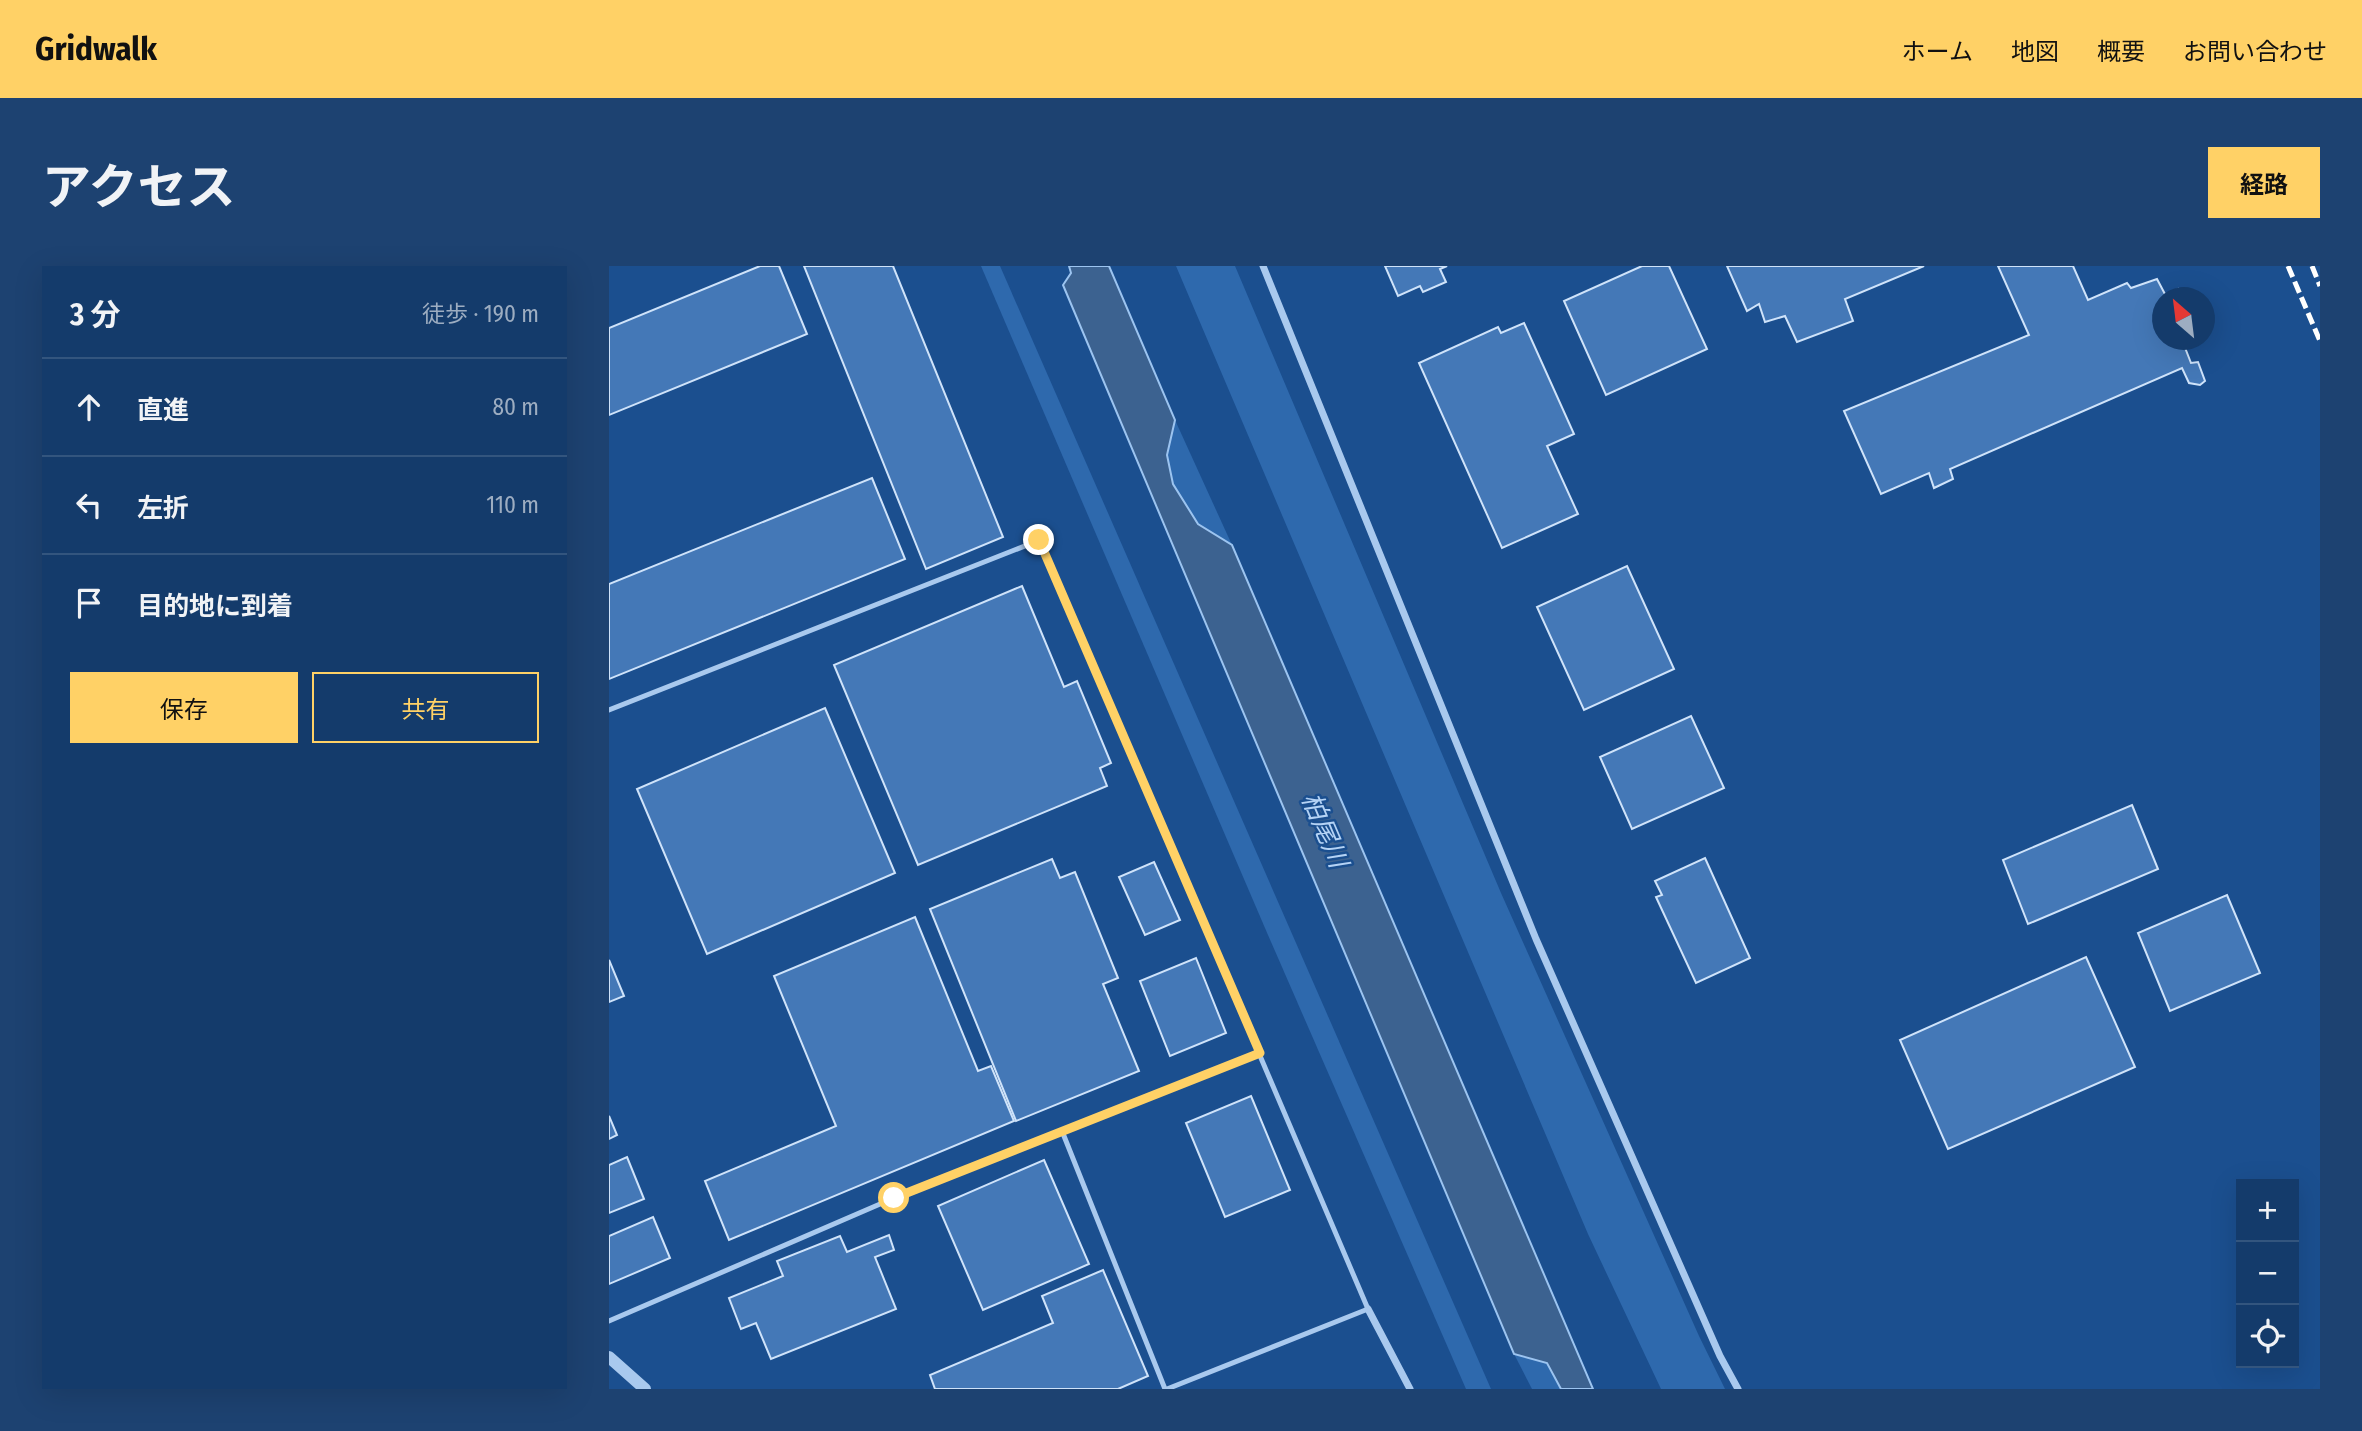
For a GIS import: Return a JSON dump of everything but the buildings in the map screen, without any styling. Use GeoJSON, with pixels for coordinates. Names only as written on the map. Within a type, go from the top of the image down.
{"type":"FeatureCollection","features":[{"type":"Feature","properties":{"kind":"street"},"geometry":{"type":"LineString","coordinates":[[1263,266],[1531,926],[1720,1356],[1738,1389]]}},
{"type":"Feature","properties":{"kind":"street"},"geometry":{"type":"LineString","coordinates":[[1368,1309],[1410,1389]]}},
{"type":"Feature","properties":{"kind":"street"},"geometry":{"type":"LineString","coordinates":[[609,1357],[645,1389]]}},
{"type":"Feature","properties":{"kind":"lane"},"geometry":{"type":"LineString","coordinates":[[609,709],[1039,540],[1368,1309],[1166,1389],[1062,1131]]}},
{"type":"Feature","properties":{"kind":"lane"},"geometry":{"type":"LineString","coordinates":[[609,1321],[894,1198],[1260,1053]]}},
{"type":"Feature","properties":{"kind":"shaded area"},"geometry":{"type":"Polygon","coordinates":[[[981,266],[1000,266],[1491,1389],[1466,1389],[981,266]]]}},
{"type":"Feature","properties":{"kind":"shaded area"},"geometry":{"type":"Polygon","coordinates":[[[1176,266],[1235,266],[1501,893],[1725,1389],[1661,1389],[1588,1234],[1176,266]]]}},
{"type":"Feature","properties":{"kind":"shaded area"},"geometry":{"type":"Polygon","coordinates":[[[1175,420],[1232,545],[1198,524],[1173,484],[1167,455],[1175,420]]]}},
{"type":"Feature","properties":{"kind":"shaded area"},"geometry":{"type":"Polygon","coordinates":[[[1514,1354],[1547,1363],[1561,1389],[1532,1389],[1514,1354]]]}},
{"type":"Feature","properties":{"kind":"water","name":"柏尾川"},"geometry":{"type":"Polygon","coordinates":[[[1069,266],[1109,266],[1175,420],[1167,455],[1173,484],[1198,524],[1232,545],[1593,1389],[1561,1389],[1547,1363],[1514,1354],[1063,285],[1071,273],[1069,266]]]}},
{"type":"Feature","properties":{"kind":"railway"},"geometry":{"type":"LineString","coordinates":[[2288,266],[2320,341]]}},
{"type":"Feature","properties":{"kind":"railway"},"geometry":{"type":"LineString","coordinates":[[2312,266],[2320,286]]}},
{"type":"Feature","properties":{"kind":"route"},"geometry":{"type":"LineString","coordinates":[[894,1198],[1260,1053],[1039,540]]}}]}
